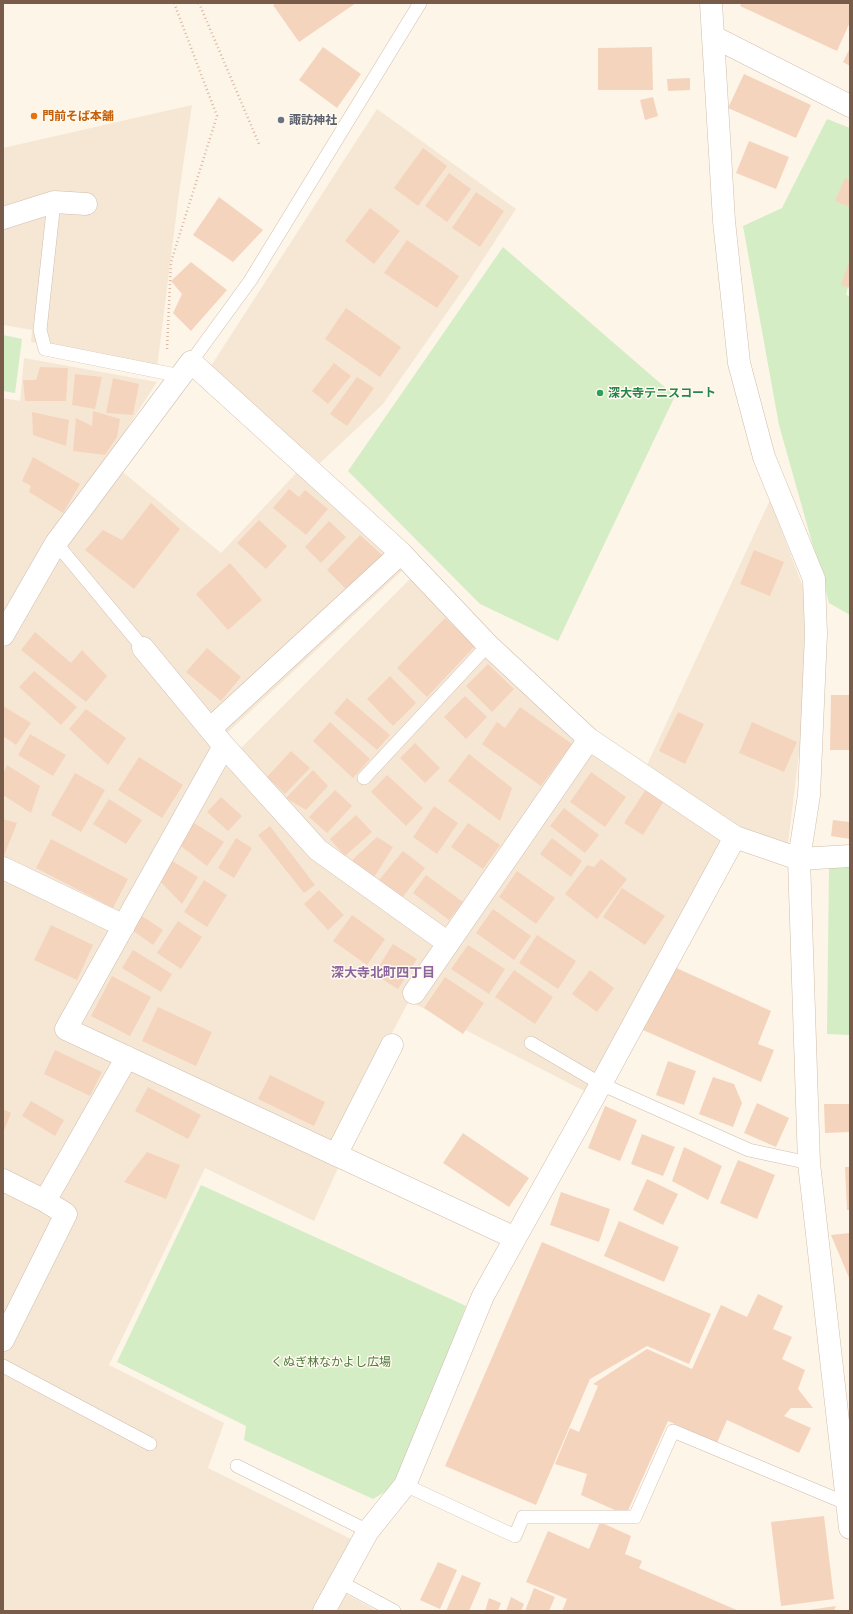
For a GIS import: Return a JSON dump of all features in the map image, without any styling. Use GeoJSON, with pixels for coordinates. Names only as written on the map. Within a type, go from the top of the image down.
{"type":"FeatureCollection","features":[{"type":"Feature","properties":{"kind":"street"},"geometry":{"type":"LineString","coordinates":[[711,3],[724,221],[739,363],[764,458],[814,579],[816,634],[809,795],[799,859],[809,1163],[846,1457],[850,1528]]}},
{"type":"Feature","properties":{"kind":"street"},"geometry":{"type":"LineString","coordinates":[[714,37],[850,106]]}},
{"type":"Feature","properties":{"kind":"street"},"geometry":{"type":"LineString","coordinates":[[3,218],[54,202],[86,204]]}},
{"type":"Feature","properties":{"kind":"street"},"geometry":{"type":"LineString","coordinates":[[3,635],[56,542],[179,370],[401,553],[488,645],[589,739],[735,837],[799,859],[850,856]]}},
{"type":"Feature","properties":{"kind":"street"},"geometry":{"type":"LineString","coordinates":[[210,729],[401,553]]}},
{"type":"Feature","properties":{"kind":"street"},"geometry":{"type":"LineString","coordinates":[[143,648],[224,746],[318,850],[448,943]]}},
{"type":"Feature","properties":{"kind":"street"},"geometry":{"type":"LineString","coordinates":[[414,993],[589,739]]}},
{"type":"Feature","properties":{"kind":"street"},"geometry":{"type":"LineString","coordinates":[[224,746],[66,1029],[515,1238]]}},
{"type":"Feature","properties":{"kind":"street"},"geometry":{"type":"LineString","coordinates":[[324,1611],[368,1531],[405,1485],[483,1296],[601,1084],[735,837]]}},
{"type":"Feature","properties":{"kind":"street"},"geometry":{"type":"LineString","coordinates":[[3,868],[124,926]]}},
{"type":"Feature","properties":{"kind":"street"},"geometry":{"type":"LineString","coordinates":[[336,1155],[392,1045]]}},
{"type":"Feature","properties":{"kind":"street"},"geometry":{"type":"LineString","coordinates":[[44,1201],[127,1057]]}},
{"type":"Feature","properties":{"kind":"street"},"geometry":{"type":"LineString","coordinates":[[3,1180],[66,1214],[3,1340]]}},
{"type":"Feature","properties":{"kind":"lane"},"geometry":{"type":"LineString","coordinates":[[54,202],[40,330],[45,349],[179,370],[250,281],[420,3]]}},
{"type":"Feature","properties":{"kind":"lane"},"geometry":{"type":"LineString","coordinates":[[56,542],[143,648]]}},
{"type":"Feature","properties":{"kind":"lane"},"geometry":{"type":"LineString","coordinates":[[364,778],[488,645]]}},
{"type":"Feature","properties":{"kind":"lane"},"geometry":{"type":"LineString","coordinates":[[531,1043],[601,1084],[749,1150],[809,1163]]}},
{"type":"Feature","properties":{"kind":"lane"},"geometry":{"type":"LineString","coordinates":[[3,1366],[150,1444]]}},
{"type":"Feature","properties":{"kind":"lane"},"geometry":{"type":"LineString","coordinates":[[405,1485],[515,1536],[523,1517],[635,1518],[673,1431],[848,1504]]}},
{"type":"Feature","properties":{"kind":"lane"},"geometry":{"type":"LineString","coordinates":[[237,1466],[368,1531]]}},
{"type":"Feature","properties":{"kind":"lane"},"geometry":{"type":"LineString","coordinates":[[340,1582],[394,1611]]}},
{"type":"Feature","properties":{"kind":"path"},"geometry":{"type":"LineString","coordinates":[[174,3],[217,116],[171,262],[179,370]]}},
{"type":"Feature","properties":{"kind":"path"},"geometry":{"type":"LineString","coordinates":[[199,3],[259,144]]}},
{"type":"Feature","properties":{"kind":"shaded area"},"geometry":{"type":"Polygon","coordinates":[[[192,105],[179,193],[157,368],[31,342],[32,330],[3,325],[3,148],[192,105]]]}},
{"type":"Feature","properties":{"kind":"shaded area"},"geometry":{"type":"Polygon","coordinates":[[[377,109],[516,209],[467,284],[383,404],[320,463],[209,369],[377,109]]]}},
{"type":"Feature","properties":{"kind":"shaded area"},"geometry":{"type":"Polygon","coordinates":[[[24,358],[157,382],[107,459],[221,553],[300,469],[405,568],[214,745],[61,1035],[339,1166],[314,1221],[205,1168],[109,1365],[224,1423],[208,1468],[355,1541],[326,1583],[377,1611],[3,1611],[3,398],[20,401],[24,358]]]}},
{"type":"Feature","properties":{"kind":"shaded area"},"geometry":{"type":"Polygon","coordinates":[[[770,500],[806,595],[802,729],[788,844],[769,840],[733,823],[590,1094],[409,1001],[332,1145],[75,1025],[216,776],[236,753],[410,579],[497,662],[640,780],[770,500]]]}},
{"type":"Feature","properties":{"kind":"green space"},"geometry":{"type":"Polygon","coordinates":[[[827,119],[850,128],[850,279],[846,295],[850,296],[850,615],[829,603],[779,425],[743,226],[782,208],[827,119]]]}},
{"type":"Feature","properties":{"kind":"green space"},"geometry":{"type":"Polygon","coordinates":[[[503,247],[675,396],[558,641],[480,604],[348,471],[503,247]]]}},
{"type":"Feature","properties":{"kind":"green space"},"geometry":{"type":"Polygon","coordinates":[[[3,335],[22,339],[15,393],[3,391],[3,335]]]}},
{"type":"Feature","properties":{"kind":"green space"},"geometry":{"type":"Polygon","coordinates":[[[850,867],[850,1035],[827,1034],[829,868],[850,867]]]}},
{"type":"Feature","properties":{"kind":"green space","name":"くぬぎ林なかよし広場"},"geometry":{"type":"Polygon","coordinates":[[[201,1185],[466,1306],[398,1484],[373,1499],[244,1440],[246,1426],[117,1362],[201,1185]]]}},
{"type":"Feature","properties":{"kind":"building"},"geometry":{"type":"Polygon","coordinates":[[[277,3],[356,3],[299,42],[273,5],[277,3]]]}},
{"type":"Feature","properties":{"kind":"building"},"geometry":{"type":"Polygon","coordinates":[[[742,3],[850,3],[850,22],[837,51],[740,6],[742,3]]]}},
{"type":"Feature","properties":{"kind":"building"},"geometry":{"type":"Polygon","coordinates":[[[323,47],[361,74],[337,108],[299,80],[323,47]]]}},
{"type":"Feature","properties":{"kind":"building"},"geometry":{"type":"Polygon","coordinates":[[[652,47],[653,90],[598,90],[598,48],[652,47]]]}},
{"type":"Feature","properties":{"kind":"building"},"geometry":{"type":"Polygon","coordinates":[[[850,48],[850,66],[843,62],[850,48]]]}},
{"type":"Feature","properties":{"kind":"building"},"geometry":{"type":"Polygon","coordinates":[[[744,74],[811,105],[796,138],[728,108],[744,74]]]}},
{"type":"Feature","properties":{"kind":"building"},"geometry":{"type":"Polygon","coordinates":[[[690,78],[690,90],[668,91],[667,79],[690,78]]]}},
{"type":"Feature","properties":{"kind":"building"},"geometry":{"type":"Polygon","coordinates":[[[653,97],[658,116],[645,120],[640,100],[653,97]]]}},
{"type":"Feature","properties":{"kind":"building"},"geometry":{"type":"Polygon","coordinates":[[[749,141],[789,157],[776,189],[736,173],[749,141]]]}},
{"type":"Feature","properties":{"kind":"building"},"geometry":{"type":"Polygon","coordinates":[[[423,148],[447,166],[418,206],[394,188],[423,148]]]}},
{"type":"Feature","properties":{"kind":"building"},"geometry":{"type":"Polygon","coordinates":[[[449,173],[471,189],[447,222],[425,206],[449,173]]]}},
{"type":"Feature","properties":{"kind":"building"},"geometry":{"type":"Polygon","coordinates":[[[845,178],[850,180],[850,207],[835,201],[845,178]]]}},
{"type":"Feature","properties":{"kind":"building"},"geometry":{"type":"Polygon","coordinates":[[[476,192],[504,211],[480,247],[452,228],[476,192]]]}},
{"type":"Feature","properties":{"kind":"building"},"geometry":{"type":"Polygon","coordinates":[[[219,197],[263,230],[233,262],[193,235],[219,197]]]}},
{"type":"Feature","properties":{"kind":"building"},"geometry":{"type":"Polygon","coordinates":[[[370,208],[400,231],[374,264],[345,241],[370,208]]]}},
{"type":"Feature","properties":{"kind":"building"},"geometry":{"type":"Polygon","coordinates":[[[407,240],[459,276],[437,308],[384,273],[407,240]]]}},
{"type":"Feature","properties":{"kind":"building"},"geometry":{"type":"Polygon","coordinates":[[[850,259],[850,288],[841,285],[850,259]]]}},
{"type":"Feature","properties":{"kind":"building"},"geometry":{"type":"Polygon","coordinates":[[[191,262],[227,290],[191,331],[173,313],[182,294],[171,281],[191,262]]]}},
{"type":"Feature","properties":{"kind":"building"},"geometry":{"type":"Polygon","coordinates":[[[346,308],[401,347],[380,377],[325,339],[346,308]]]}},
{"type":"Feature","properties":{"kind":"building"},"geometry":{"type":"Polygon","coordinates":[[[334,363],[351,376],[328,404],[312,391],[334,363]]]}},
{"type":"Feature","properties":{"kind":"building"},"geometry":{"type":"Polygon","coordinates":[[[40,367],[68,368],[66,401],[25,401],[23,380],[36,380],[40,367]]]}},
{"type":"Feature","properties":{"kind":"building"},"geometry":{"type":"Polygon","coordinates":[[[75,374],[102,377],[95,409],[72,405],[75,374]]]}},
{"type":"Feature","properties":{"kind":"building"},"geometry":{"type":"Polygon","coordinates":[[[357,377],[374,388],[347,426],[330,414],[357,377]]]}},
{"type":"Feature","properties":{"kind":"building"},"geometry":{"type":"Polygon","coordinates":[[[113,378],[139,384],[133,415],[106,413],[113,378]]]}},
{"type":"Feature","properties":{"kind":"building"},"geometry":{"type":"Polygon","coordinates":[[[93,411],[120,419],[117,437],[105,455],[73,451],[76,418],[92,426],[93,411]]]}},
{"type":"Feature","properties":{"kind":"building"},"geometry":{"type":"Polygon","coordinates":[[[32,412],[69,420],[66,446],[33,435],[32,412]]]}},
{"type":"Feature","properties":{"kind":"building"},"geometry":{"type":"Polygon","coordinates":[[[33,457],[80,484],[63,513],[29,492],[31,486],[22,481],[33,457]]]}},
{"type":"Feature","properties":{"kind":"building"},"geometry":{"type":"Polygon","coordinates":[[[289,489],[299,497],[305,490],[328,509],[306,535],[273,508],[289,489]]]}},
{"type":"Feature","properties":{"kind":"building"},"geometry":{"type":"Polygon","coordinates":[[[151,503],[180,529],[134,589],[85,550],[103,530],[122,540],[151,503]]]}},
{"type":"Feature","properties":{"kind":"building"},"geometry":{"type":"Polygon","coordinates":[[[259,520],[287,546],[266,569],[237,543],[259,520]]]}},
{"type":"Feature","properties":{"kind":"building"},"geometry":{"type":"Polygon","coordinates":[[[329,521],[346,537],[321,563],[305,547],[329,521]]]}},
{"type":"Feature","properties":{"kind":"building"},"geometry":{"type":"Polygon","coordinates":[[[360,535],[382,555],[348,591],[327,570],[360,535]]]}},
{"type":"Feature","properties":{"kind":"building"},"geometry":{"type":"Polygon","coordinates":[[[754,550],[784,562],[770,596],[740,584],[754,550]]]}},
{"type":"Feature","properties":{"kind":"building"},"geometry":{"type":"Polygon","coordinates":[[[230,563],[262,600],[228,630],[196,594],[230,563]]]}},
{"type":"Feature","properties":{"kind":"building"},"geometry":{"type":"Polygon","coordinates":[[[445,618],[475,646],[427,697],[397,668],[445,618]]]}},
{"type":"Feature","properties":{"kind":"building"},"geometry":{"type":"Polygon","coordinates":[[[35,632],[71,663],[82,650],[107,676],[86,702],[21,650],[35,632]]]}},
{"type":"Feature","properties":{"kind":"building"},"geometry":{"type":"Polygon","coordinates":[[[207,648],[241,677],[221,701],[186,672],[207,648]]]}},
{"type":"Feature","properties":{"kind":"building"},"geometry":{"type":"Polygon","coordinates":[[[488,664],[514,689],[492,712],[466,686],[488,664]]]}},
{"type":"Feature","properties":{"kind":"building"},"geometry":{"type":"Polygon","coordinates":[[[34,671],[77,707],[61,725],[19,687],[34,671]]]}},
{"type":"Feature","properties":{"kind":"building"},"geometry":{"type":"Polygon","coordinates":[[[390,676],[416,703],[393,726],[367,699],[390,676]]]}},
{"type":"Feature","properties":{"kind":"building"},"geometry":{"type":"Polygon","coordinates":[[[831,695],[850,695],[850,750],[830,750],[831,695]]]}},
{"type":"Feature","properties":{"kind":"building"},"geometry":{"type":"Polygon","coordinates":[[[465,696],[487,717],[466,739],[444,717],[465,696]]]}},
{"type":"Feature","properties":{"kind":"building"},"geometry":{"type":"Polygon","coordinates":[[[347,698],[390,735],[377,750],[334,713],[347,698]]]}},
{"type":"Feature","properties":{"kind":"building"},"geometry":{"type":"Polygon","coordinates":[[[3,706],[31,723],[16,745],[3,736],[3,706]]]}},
{"type":"Feature","properties":{"kind":"building"},"geometry":{"type":"Polygon","coordinates":[[[520,707],[572,744],[541,786],[482,744],[497,722],[505,728],[520,707]]]}},
{"type":"Feature","properties":{"kind":"building"},"geometry":{"type":"Polygon","coordinates":[[[86,709],[126,738],[108,765],[69,729],[86,709]]]}},
{"type":"Feature","properties":{"kind":"building"},"geometry":{"type":"Polygon","coordinates":[[[678,712],[704,724],[685,764],[659,751],[678,712]]]}},
{"type":"Feature","properties":{"kind":"building"},"geometry":{"type":"Polygon","coordinates":[[[330,722],[370,759],[353,778],[313,741],[330,722]]]}},
{"type":"Feature","properties":{"kind":"building"},"geometry":{"type":"Polygon","coordinates":[[[752,722],[797,742],[784,772],[739,753],[752,722]]]}},
{"type":"Feature","properties":{"kind":"building"},"geometry":{"type":"Polygon","coordinates":[[[30,734],[66,755],[53,776],[18,755],[30,734]]]}},
{"type":"Feature","properties":{"kind":"building"},"geometry":{"type":"Polygon","coordinates":[[[415,743],[440,768],[425,783],[400,758],[415,743]]]}},
{"type":"Feature","properties":{"kind":"building"},"geometry":{"type":"Polygon","coordinates":[[[291,751],[310,768],[285,794],[267,777],[291,751]]]}},
{"type":"Feature","properties":{"kind":"building"},"geometry":{"type":"Polygon","coordinates":[[[469,754],[512,788],[500,821],[448,781],[469,754]]]}},
{"type":"Feature","properties":{"kind":"building"},"geometry":{"type":"Polygon","coordinates":[[[139,757],[183,785],[162,818],[118,790],[139,757]]]}},
{"type":"Feature","properties":{"kind":"building"},"geometry":{"type":"Polygon","coordinates":[[[7,765],[40,786],[31,813],[3,795],[3,774],[7,765]]]}},
{"type":"Feature","properties":{"kind":"building"},"geometry":{"type":"Polygon","coordinates":[[[313,770],[328,786],[306,810],[286,798],[313,770]]]}},
{"type":"Feature","properties":{"kind":"building"},"geometry":{"type":"Polygon","coordinates":[[[591,772],[626,797],[605,827],[570,802],[591,772]]]}},
{"type":"Feature","properties":{"kind":"building"},"geometry":{"type":"Polygon","coordinates":[[[75,773],[105,790],[81,832],[51,815],[75,773]]]}},
{"type":"Feature","properties":{"kind":"building"},"geometry":{"type":"Polygon","coordinates":[[[387,775],[423,808],[406,826],[371,792],[387,775]]]}},
{"type":"Feature","properties":{"kind":"building"},"geometry":{"type":"Polygon","coordinates":[[[646,789],[664,801],[643,835],[624,823],[646,789]]]}},
{"type":"Feature","properties":{"kind":"building"},"geometry":{"type":"Polygon","coordinates":[[[335,790],[352,806],[327,833],[309,817],[335,790]]]}},
{"type":"Feature","properties":{"kind":"building"},"geometry":{"type":"Polygon","coordinates":[[[221,797],[242,816],[228,831],[207,812],[221,797]]]}},
{"type":"Feature","properties":{"kind":"building"},"geometry":{"type":"Polygon","coordinates":[[[109,799],[142,820],[126,844],[93,824],[109,799]]]}},
{"type":"Feature","properties":{"kind":"building"},"geometry":{"type":"Polygon","coordinates":[[[434,806],[458,823],[437,854],[413,837],[434,806]]]}},
{"type":"Feature","properties":{"kind":"building"},"geometry":{"type":"Polygon","coordinates":[[[564,808],[599,835],[585,853],[550,826],[564,808]]]}},
{"type":"Feature","properties":{"kind":"building"},"geometry":{"type":"Polygon","coordinates":[[[356,815],[372,832],[345,856],[330,839],[356,815]]]}},
{"type":"Feature","properties":{"kind":"building"},"geometry":{"type":"Polygon","coordinates":[[[3,819],[17,823],[3,858],[3,819]]]}},
{"type":"Feature","properties":{"kind":"building"},"geometry":{"type":"Polygon","coordinates":[[[833,820],[850,822],[850,839],[831,836],[833,820]]]}},
{"type":"Feature","properties":{"kind":"building"},"geometry":{"type":"Polygon","coordinates":[[[191,821],[224,842],[207,866],[178,844],[191,821]]]}},
{"type":"Feature","properties":{"kind":"building"},"geometry":{"type":"Polygon","coordinates":[[[468,823],[500,845],[483,869],[451,847],[468,823]]]}},
{"type":"Feature","properties":{"kind":"building"},"geometry":{"type":"Polygon","coordinates":[[[270,826],[315,885],[304,893],[258,835],[270,826]]]}},
{"type":"Feature","properties":{"kind":"building"},"geometry":{"type":"Polygon","coordinates":[[[377,837],[393,847],[373,879],[348,864],[377,837]]]}},
{"type":"Feature","properties":{"kind":"building"},"geometry":{"type":"Polygon","coordinates":[[[236,838],[252,848],[234,878],[218,868],[236,838]]]}},
{"type":"Feature","properties":{"kind":"building"},"geometry":{"type":"Polygon","coordinates":[[[552,838],[582,861],[571,877],[540,854],[552,838]]]}},
{"type":"Feature","properties":{"kind":"building"},"geometry":{"type":"Polygon","coordinates":[[[51,839],[128,879],[113,908],[36,868],[51,839]]]}},
{"type":"Feature","properties":{"kind":"building"},"geometry":{"type":"Polygon","coordinates":[[[403,851],[425,868],[402,898],[379,880],[403,851]]]}},
{"type":"Feature","properties":{"kind":"building"},"geometry":{"type":"Polygon","coordinates":[[[601,859],[627,879],[597,919],[565,894],[587,865],[594,867],[601,859]]]}},
{"type":"Feature","properties":{"kind":"building"},"geometry":{"type":"Polygon","coordinates":[[[171,860],[198,877],[182,904],[159,880],[171,860]]]}},
{"type":"Feature","properties":{"kind":"building"},"geometry":{"type":"Polygon","coordinates":[[[517,871],[555,898],[536,924],[499,897],[517,871]]]}},
{"type":"Feature","properties":{"kind":"building"},"geometry":{"type":"Polygon","coordinates":[[[426,875],[463,902],[449,920],[413,893],[426,875]]]}},
{"type":"Feature","properties":{"kind":"building"},"geometry":{"type":"Polygon","coordinates":[[[204,880],[227,895],[207,927],[184,912],[204,880]]]}},
{"type":"Feature","properties":{"kind":"building"},"geometry":{"type":"Polygon","coordinates":[[[622,888],[665,916],[645,945],[603,917],[622,888]]]}},
{"type":"Feature","properties":{"kind":"building"},"geometry":{"type":"Polygon","coordinates":[[[319,890],[344,915],[328,930],[304,904],[319,890]]]}},
{"type":"Feature","properties":{"kind":"building"},"geometry":{"type":"Polygon","coordinates":[[[493,909],[531,936],[514,960],[476,933],[493,909]]]}},
{"type":"Feature","properties":{"kind":"building"},"geometry":{"type":"Polygon","coordinates":[[[352,915],[385,939],[367,965],[333,941],[352,915]]]}},
{"type":"Feature","properties":{"kind":"building"},"geometry":{"type":"Polygon","coordinates":[[[142,916],[163,930],[153,945],[132,930],[142,916]]]}},
{"type":"Feature","properties":{"kind":"building"},"geometry":{"type":"Polygon","coordinates":[[[178,921],[202,937],[181,969],[157,953],[178,921]]]}},
{"type":"Feature","properties":{"kind":"building"},"geometry":{"type":"Polygon","coordinates":[[[51,925],[93,945],[77,980],[34,960],[51,925]]]}},
{"type":"Feature","properties":{"kind":"building"},"geometry":{"type":"Polygon","coordinates":[[[537,935],[576,961],[558,989],[519,963],[537,935]]]}},
{"type":"Feature","properties":{"kind":"building"},"geometry":{"type":"Polygon","coordinates":[[[393,944],[417,959],[398,989],[374,974],[393,944]]]}},
{"type":"Feature","properties":{"kind":"building"},"geometry":{"type":"Polygon","coordinates":[[[468,945],[505,969],[489,994],[451,969],[468,945]]]}},
{"type":"Feature","properties":{"kind":"building"},"geometry":{"type":"Polygon","coordinates":[[[133,950],[172,974],[161,992],[122,968],[133,950]]]}},
{"type":"Feature","properties":{"kind":"building"},"geometry":{"type":"Polygon","coordinates":[[[672,966],[771,1011],[758,1044],[774,1050],[761,1082],[643,1030],[672,966]]]}},
{"type":"Feature","properties":{"kind":"building"},"geometry":{"type":"Polygon","coordinates":[[[514,970],[553,997],[535,1024],[495,997],[514,970]]]}},
{"type":"Feature","properties":{"kind":"building"},"geometry":{"type":"Polygon","coordinates":[[[590,970],[614,988],[597,1012],[572,994],[590,970]]]}},
{"type":"Feature","properties":{"kind":"building"},"geometry":{"type":"Polygon","coordinates":[[[112,976],[151,997],[130,1036],[91,1016],[112,976]]]}},
{"type":"Feature","properties":{"kind":"building"},"geometry":{"type":"Polygon","coordinates":[[[445,977],[484,1003],[463,1034],[424,1008],[445,977]]]}},
{"type":"Feature","properties":{"kind":"building"},"geometry":{"type":"Polygon","coordinates":[[[158,1007],[212,1032],[196,1066],[142,1041],[158,1007]]]}},
{"type":"Feature","properties":{"kind":"building"},"geometry":{"type":"Polygon","coordinates":[[[55,1050],[102,1072],[90,1096],[44,1074],[55,1050]]]}},
{"type":"Feature","properties":{"kind":"building"},"geometry":{"type":"Polygon","coordinates":[[[668,1061],[696,1071],[684,1105],[656,1095],[668,1061]]]}},
{"type":"Feature","properties":{"kind":"building"},"geometry":{"type":"Polygon","coordinates":[[[270,1075],[325,1102],[314,1126],[258,1099],[270,1075]]]}},
{"type":"Feature","properties":{"kind":"building"},"geometry":{"type":"Polygon","coordinates":[[[713,1077],[734,1084],[742,1103],[733,1127],[699,1114],[713,1077]]]}},
{"type":"Feature","properties":{"kind":"building"},"geometry":{"type":"Polygon","coordinates":[[[148,1087],[201,1115],[188,1139],[135,1111],[148,1087]]]}},
{"type":"Feature","properties":{"kind":"building"},"geometry":{"type":"Polygon","coordinates":[[[31,1101],[64,1120],[55,1136],[22,1116],[31,1101]]]}},
{"type":"Feature","properties":{"kind":"building"},"geometry":{"type":"Polygon","coordinates":[[[757,1103],[789,1118],[776,1147],[744,1133],[757,1103]]]}},
{"type":"Feature","properties":{"kind":"building"},"geometry":{"type":"Polygon","coordinates":[[[824,1104],[850,1104],[850,1132],[825,1133],[824,1104]]]}},
{"type":"Feature","properties":{"kind":"building"},"geometry":{"type":"Polygon","coordinates":[[[605,1106],[637,1120],[620,1161],[588,1148],[605,1106]]]}},
{"type":"Feature","properties":{"kind":"building"},"geometry":{"type":"Polygon","coordinates":[[[3,1109],[11,1113],[3,1133],[3,1109]]]}},
{"type":"Feature","properties":{"kind":"building"},"geometry":{"type":"Polygon","coordinates":[[[463,1133],[529,1178],[509,1207],[443,1163],[463,1133]]]}},
{"type":"Feature","properties":{"kind":"building"},"geometry":{"type":"Polygon","coordinates":[[[642,1134],[675,1147],[663,1176],[631,1164],[642,1134]]]}},
{"type":"Feature","properties":{"kind":"building"},"geometry":{"type":"Polygon","coordinates":[[[684,1147],[722,1166],[708,1200],[672,1181],[684,1147]]]}},
{"type":"Feature","properties":{"kind":"building"},"geometry":{"type":"Polygon","coordinates":[[[147,1152],[180,1165],[166,1199],[124,1182],[147,1152]]]}},
{"type":"Feature","properties":{"kind":"building"},"geometry":{"type":"Polygon","coordinates":[[[738,1160],[775,1175],[757,1219],[720,1203],[738,1160]]]}},
{"type":"Feature","properties":{"kind":"building"},"geometry":{"type":"Polygon","coordinates":[[[845,1167],[850,1167],[850,1210],[847,1210],[845,1167]]]}},
{"type":"Feature","properties":{"kind":"building"},"geometry":{"type":"Polygon","coordinates":[[[647,1179],[678,1194],[663,1225],[633,1210],[647,1179]]]}},
{"type":"Feature","properties":{"kind":"building"},"geometry":{"type":"Polygon","coordinates":[[[561,1192],[610,1209],[599,1242],[550,1225],[561,1192]]]}},
{"type":"Feature","properties":{"kind":"building"},"geometry":{"type":"Polygon","coordinates":[[[619,1221],[679,1247],[664,1282],[604,1256],[619,1221]]]}},
{"type":"Feature","properties":{"kind":"building"},"geometry":{"type":"Polygon","coordinates":[[[850,1233],[850,1280],[831,1235],[850,1233]]]}},
{"type":"Feature","properties":{"kind":"building"},"geometry":{"type":"Polygon","coordinates":[[[542,1242],[711,1314],[689,1364],[647,1346],[590,1379],[536,1505],[445,1466],[542,1242]]]}},
{"type":"Feature","properties":{"kind":"building"},"geometry":{"type":"Polygon","coordinates":[[[758,1294],[783,1306],[773,1329],[792,1337],[782,1359],[805,1370],[798,1389],[813,1408],[791,1408],[784,1416],[811,1428],[799,1453],[727,1420],[717,1443],[668,1421],[626,1515],[581,1495],[587,1474],[555,1464],[570,1428],[579,1432],[598,1386],[593,1384],[647,1349],[692,1369],[721,1305],[747,1317],[758,1294]]]}},
{"type":"Feature","properties":{"kind":"building"},"geometry":{"type":"Polygon","coordinates":[[[824,1516],[834,1599],[781,1606],[771,1522],[824,1516]]]}},
{"type":"Feature","properties":{"kind":"building"},"geometry":{"type":"Polygon","coordinates":[[[600,1522],[631,1536],[625,1554],[642,1561],[639,1568],[739,1611],[562,1611],[567,1599],[526,1582],[548,1531],[589,1549],[600,1522]]]}},
{"type":"Feature","properties":{"kind":"building"},"geometry":{"type":"Polygon","coordinates":[[[438,1562],[457,1570],[440,1609],[420,1600],[438,1562]]]}},
{"type":"Feature","properties":{"kind":"building"},"geometry":{"type":"Polygon","coordinates":[[[462,1575],[481,1583],[469,1611],[446,1611],[462,1575]]]}},
{"type":"Feature","properties":{"kind":"building"},"geometry":{"type":"Polygon","coordinates":[[[534,1588],[555,1597],[549,1611],[525,1611],[534,1588]]]}},
{"type":"Feature","properties":{"kind":"building"},"geometry":{"type":"Polygon","coordinates":[[[511,1597],[524,1604],[521,1611],[506,1611],[511,1597]]]}},
{"type":"Feature","properties":{"kind":"building"},"geometry":{"type":"Polygon","coordinates":[[[489,1598],[501,1603],[498,1611],[485,1611],[489,1598]]]}},
{"type":"Feature","properties":{"kind":"building"},"geometry":{"type":"Polygon","coordinates":[[[836,1606],[834,1611],[808,1611],[808,1610],[836,1606]]]}},
{"type":"Feature","properties":{"kind":"place","name":"門前そば本舗"},"geometry":{"type":"Point","coordinates":[34,116]}},
{"type":"Feature","properties":{"kind":"place","name":"諏訪神社"},"geometry":{"type":"Point","coordinates":[281,120]}},
{"type":"Feature","properties":{"kind":"place","name":"深大寺テニスコート"},"geometry":{"type":"Point","coordinates":[600,393]}},
{"type":"Feature","properties":{"kind":"district","name":"深大寺北町四丁目"},"geometry":{"type":"Point","coordinates":[383,973]}}]}
